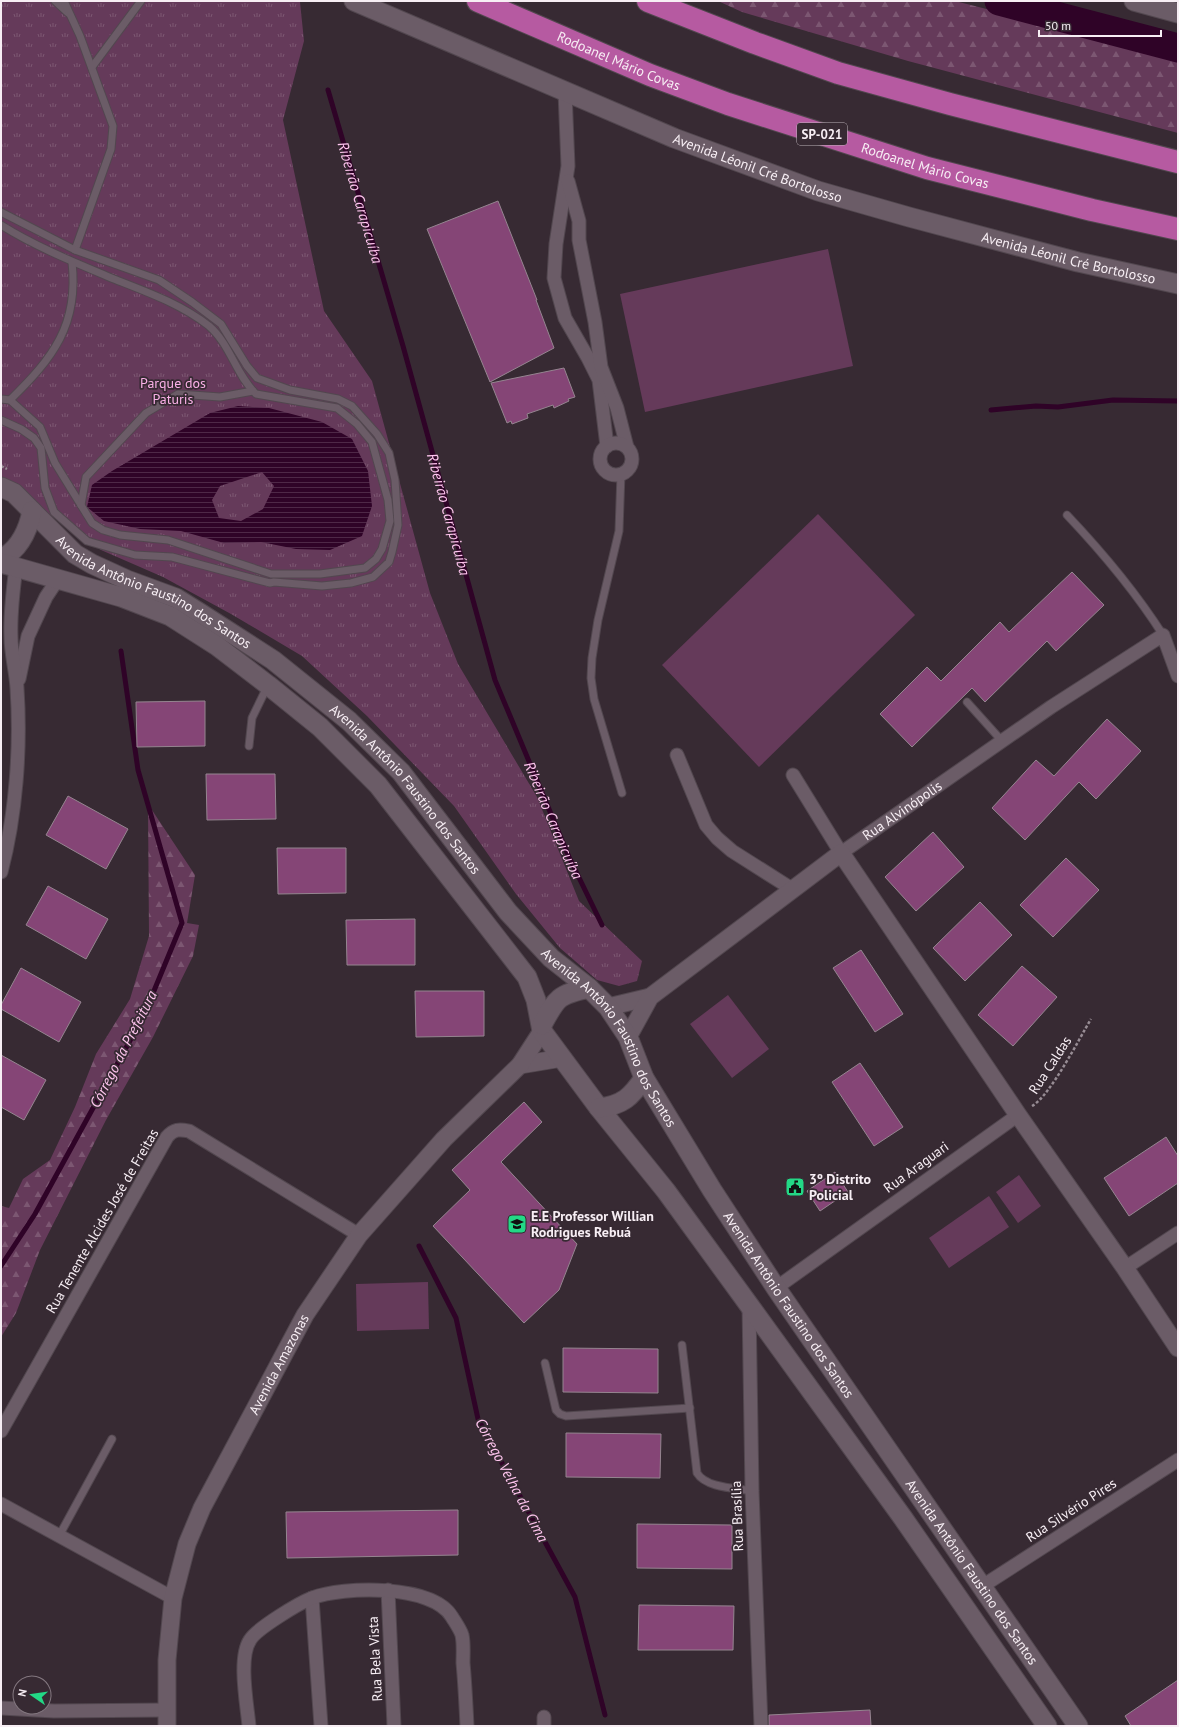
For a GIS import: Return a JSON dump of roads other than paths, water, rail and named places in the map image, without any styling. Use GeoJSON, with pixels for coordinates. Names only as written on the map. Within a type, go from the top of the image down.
{"type":"FeatureCollection","features":[{"type":"Feature","properties":{"kind":"highway","name":"Rodoanel Mário Covas"},"geometry":{"type":"LineString","coordinates":[[478,1],[650,75],[728,104],[927,168],[1092,210],[1178,229]]}},
{"type":"Feature","properties":{"kind":"highway"},"geometry":{"type":"LineString","coordinates":[[648,1],[755,43],[838,73],[950,104],[1178,162]]}},
{"type":"Feature","properties":{"kind":"main road","name":"Avenida Léonil Cré Bortolosso"},"geometry":{"type":"LineString","coordinates":[[354,1],[674,138],[818,191],[1078,262],[1178,284]]}},
{"type":"Feature","properties":{"kind":"main road"},"geometry":{"type":"LineString","coordinates":[[1134,1],[1178,12]]}},
{"type":"Feature","properties":{"kind":"main road","name":"Avenida Antônio Faustino dos Santos"},"geometry":{"type":"LineString","coordinates":[[1,487],[14,493],[75,554],[92,564],[127,580],[176,598],[273,660],[349,721],[401,772],[508,912],[551,958],[588,988],[608,1007],[628,1037],[644,1078],[712,1190],[776,1288],[1078,1726]]}},
{"type":"Feature","properties":{"kind":"main road"},"geometry":{"type":"LineString","coordinates":[[6,563],[12,551],[22,540],[29,527],[32,511]]}},
{"type":"Feature","properties":{"kind":"main road","name":"Avenida Antônio Faustino dos Santos"},"geometry":{"type":"LineString","coordinates":[[6,563],[121,597],[170,616],[217,646],[320,727],[378,785],[527,977],[532,987],[542,1028],[562,1058],[599,1108],[666,1191],[749,1305],[902,1518],[1047,1726]]}},
{"type":"Feature","properties":{"kind":"main road"},"geometry":{"type":"LineString","coordinates":[[542,1028],[559,998],[569,992],[588,988]]}},
{"type":"Feature","properties":{"kind":"main road"},"geometry":{"type":"LineString","coordinates":[[599,1108],[611,1106],[626,1100],[644,1078]]}},
{"type":"Feature","properties":{"kind":"street"},"geometry":{"type":"LineString","coordinates":[[565,92],[567,178],[556,244],[554,278],[565,318],[599,380],[607,446]]}},
{"type":"Feature","properties":{"kind":"street"},"geometry":{"type":"LineString","coordinates":[[567,178],[579,221],[579,240],[595,322],[601,367],[617,408],[628,447],[631,452],[632,462],[627,470],[621,473],[613,474],[608,472],[602,465],[601,454],[607,446],[618,443],[628,447]]}},
{"type":"Feature","properties":{"kind":"street"},"geometry":{"type":"LineString","coordinates":[[1,872],[14,800],[17,737],[17,688],[11,637],[13,590],[6,563]]}},
{"type":"Feature","properties":{"kind":"street"},"geometry":{"type":"LineString","coordinates":[[17,688],[28,636],[46,597],[58,579]]}},
{"type":"Feature","properties":{"kind":"street"},"geometry":{"type":"LineString","coordinates":[[1163,635],[1178,676]]}},
{"type":"Feature","properties":{"kind":"street","name":"Rua Alvinópolis"},"geometry":{"type":"LineString","coordinates":[[608,1007],[650,997],[841,853],[1051,707],[1163,635]]}},
{"type":"Feature","properties":{"kind":"street"},"geometry":{"type":"LineString","coordinates":[[677,755],[706,825],[717,838],[732,851],[792,889]]}},
{"type":"Feature","properties":{"kind":"street"},"geometry":{"type":"LineString","coordinates":[[793,775],[841,853],[1018,1115],[1125,1268],[1178,1348]]}},
{"type":"Feature","properties":{"kind":"street","name":"Rua Alvinópolis"},"geometry":{"type":"LineString","coordinates":[[628,1037],[650,997]]}},
{"type":"Feature","properties":{"kind":"street","name":"Avenida Amazonas"},"geometry":{"type":"LineString","coordinates":[[167,1718],[167,1660],[173,1598],[187,1544],[202,1508],[305,1315],[359,1235],[444,1139],[520,1065],[542,1028]]}},
{"type":"Feature","properties":{"kind":"street"},"geometry":{"type":"LineString","coordinates":[[520,1065],[562,1058]]}},
{"type":"Feature","properties":{"kind":"street","name":"Rua Araguari"},"geometry":{"type":"LineString","coordinates":[[776,1288],[1018,1115]]}},
{"type":"Feature","properties":{"kind":"street","name":"Rua Tenente Alcides José de Freitas"},"geometry":{"type":"LineString","coordinates":[[1,1432],[171,1132],[179,1129],[189,1131],[359,1235]]}},
{"type":"Feature","properties":{"kind":"street"},"geometry":{"type":"LineString","coordinates":[[1125,1268],[1178,1233]]}},
{"type":"Feature","properties":{"kind":"street","name":"Rua Brasília"},"geometry":{"type":"LineString","coordinates":[[749,1305],[752,1491],[761,1726]]}},
{"type":"Feature","properties":{"kind":"street","name":"Rua Silvério Pires"},"geometry":{"type":"LineString","coordinates":[[982,1588],[1178,1460]]}},
{"type":"Feature","properties":{"kind":"street"},"geometry":{"type":"LineString","coordinates":[[1,1504],[173,1598]]}},
{"type":"Feature","properties":{"kind":"street"},"geometry":{"type":"LineString","coordinates":[[249,1726],[243,1661],[250,1640],[255,1633],[281,1615],[312,1598],[330,1593],[352,1590],[388,1590],[420,1595],[441,1606],[451,1615],[462,1636],[467,1726]]}},
{"type":"Feature","properties":{"kind":"street","name":"Rua Bela Vista"},"geometry":{"type":"LineString","coordinates":[[388,1590],[394,1726]]}},
{"type":"Feature","properties":{"kind":"street"},"geometry":{"type":"LineString","coordinates":[[312,1598],[321,1726]]}},
{"type":"Feature","properties":{"kind":"street"},"geometry":{"type":"LineString","coordinates":[[1,1708],[167,1718]]}},
{"type":"Feature","properties":{"kind":"lane"},"geometry":{"type":"LineString","coordinates":[[55,1],[71,16]]}},
{"type":"Feature","properties":{"kind":"lane"},"geometry":{"type":"LineString","coordinates":[[64,1],[92,67],[113,126],[111,149],[74,250]]}},
{"type":"Feature","properties":{"kind":"lane"},"geometry":{"type":"LineString","coordinates":[[92,67],[141,1]]}},
{"type":"Feature","properties":{"kind":"lane"},"geometry":{"type":"LineString","coordinates":[[1,212],[74,250],[159,280],[221,324],[247,366],[257,378],[290,390],[338,399],[352,406],[358,411],[377,434],[389,453],[395,480],[398,524],[392,552],[388,562],[373,577],[351,583],[322,586],[274,582],[270,583],[172,557],[134,555],[87,541],[54,512],[45,488],[41,448],[34,438],[21,429],[1,420]]}},
{"type":"Feature","properties":{"kind":"lane"},"geometry":{"type":"LineString","coordinates":[[1,225],[72,262],[171,301],[210,327],[256,394],[337,408],[357,424],[372,442],[388,500],[390,521],[382,549],[376,559],[365,568],[320,574],[271,574],[168,540],[120,535],[103,530],[92,524],[55,463],[40,427],[10,400],[1,399]]}},
{"type":"Feature","properties":{"kind":"lane"},"geometry":{"type":"LineString","coordinates":[[10,400],[37,373],[62,336],[73,301],[74,281],[72,262]]}},
{"type":"Feature","properties":{"kind":"lane"},"geometry":{"type":"LineString","coordinates":[[81,505],[86,477],[146,413],[178,394],[220,397],[253,391]]}},
{"type":"Feature","properties":{"kind":"lane"},"geometry":{"type":"LineString","coordinates":[[621,473],[619,531],[598,620],[592,658],[591,678],[594,699],[622,793]]}},
{"type":"Feature","properties":{"kind":"lane"},"geometry":{"type":"LineString","coordinates":[[1067,515],[1105,555],[1144,606],[1163,635]]}},
{"type":"Feature","properties":{"kind":"lane"},"geometry":{"type":"LineString","coordinates":[[249,746],[252,718],[268,685]]}},
{"type":"Feature","properties":{"kind":"lane"},"geometry":{"type":"LineString","coordinates":[[967,702],[1002,741]]}},
{"type":"Feature","properties":{"kind":"lane"},"geometry":{"type":"LineString","coordinates":[[682,1344],[697,1473],[708,1483],[752,1491]]}},
{"type":"Feature","properties":{"kind":"lane"},"geometry":{"type":"LineString","coordinates":[[545,1363],[556,1410],[560,1414],[566,1416],[690,1408]]}},
{"type":"Feature","properties":{"kind":"lane"},"geometry":{"type":"LineString","coordinates":[[59,1536],[112,1439]]}},
{"type":"Feature","properties":{"kind":"waterway","name":"Ribeirão Carapicuíba"},"geometry":{"type":"LineString","coordinates":[[999,1],[1178,48]]}},
{"type":"Feature","properties":{"kind":"waterway","name":"Ribeirão Carapicuíba"},"geometry":{"type":"LineString","coordinates":[[328,90],[403,346],[495,680],[569,857],[602,925]]}},
{"type":"Feature","properties":{"kind":"waterway"},"geometry":{"type":"LineString","coordinates":[[991,410],[1036,406],[1058,407],[1113,400],[1178,401]]}},
{"type":"Feature","properties":{"kind":"waterway","name":"Córrego da Prefeitura"},"geometry":{"type":"LineString","coordinates":[[1,1266],[35,1214],[144,1015],[182,923],[138,770],[121,651]]}},
{"type":"Feature","properties":{"kind":"waterway","name":"Córrego Velha da Cima"},"geometry":{"type":"LineString","coordinates":[[419,1246],[456,1318],[478,1419],[575,1597],[605,1715]]}},
{"type":"Feature","properties":{"kind":"place","name":"3º Distrito Policial"},"geometry":{"type":"Point","coordinates":[795,1187]}},
{"type":"Feature","properties":{"kind":"place","name":"E.E Professor Willian Rodrigues Rebuá"},"geometry":{"type":"Point","coordinates":[517,1224]}},
{"type":"Feature","properties":{"kind":"park label","name":"Parque dos Paturis"},"geometry":{"type":"Point","coordinates":[173,392]}}]}
